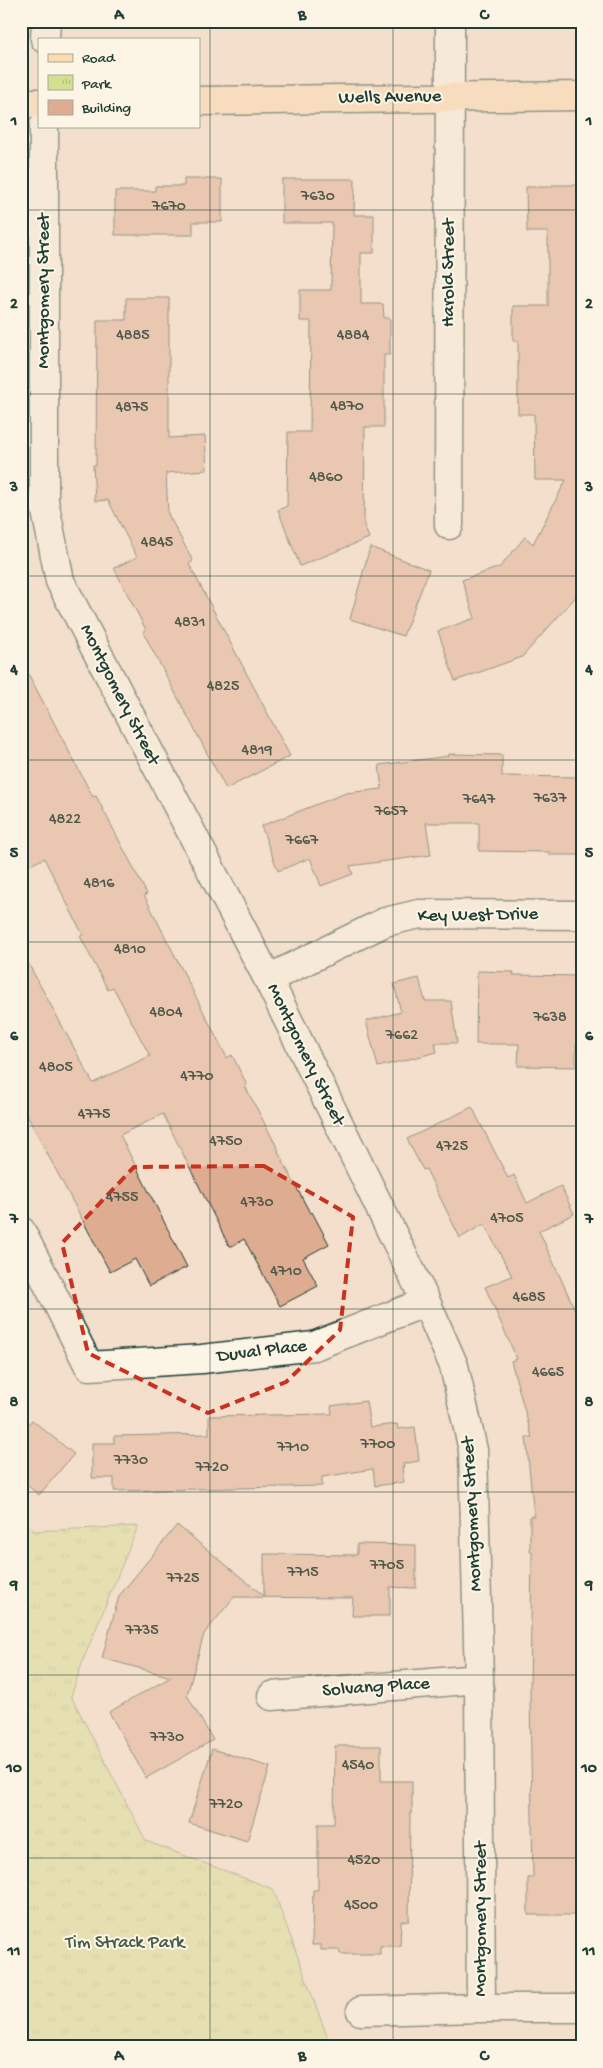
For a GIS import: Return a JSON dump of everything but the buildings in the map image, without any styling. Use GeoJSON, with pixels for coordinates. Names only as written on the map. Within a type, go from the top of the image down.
{"type":"FeatureCollection","features":[{"type":"Feature","properties":{"kind":"main road","name":"Wells Avenue"},"geometry":{"type":"LineString","coordinates":[[200,101],[582,96]]}},
{"type":"Feature","properties":{"kind":"main road"},"geometry":{"type":"LineString","coordinates":[[21,103],[38,103]]}},
{"type":"Feature","properties":{"kind":"street"},"geometry":{"type":"LineString","coordinates":[[45,38],[46,21]]}},
{"type":"Feature","properties":{"kind":"street","name":"Harold Street"},"geometry":{"type":"LineString","coordinates":[[449,524],[450,21]]}},
{"type":"Feature","properties":{"kind":"street","name":"Montgomery Street"},"geometry":{"type":"LineString","coordinates":[[44,128],[44,501],[60,581],[268,979],[426,1302],[454,1366],[473,1450],[479,1680],[481,2008]]}},
{"type":"Feature","properties":{"kind":"street","name":"Key West Drive"},"geometry":{"type":"LineString","coordinates":[[268,979],[385,922],[419,914],[582,915]]}},
{"type":"Feature","properties":{"kind":"street","name":"Duval Place"},"geometry":{"type":"LineString","coordinates":[[21,1231],[89,1366],[202,1359],[314,1346],[426,1302]]}},
{"type":"Feature","properties":{"kind":"street","name":"Solvang Place"},"geometry":{"type":"LineString","coordinates":[[272,1696],[479,1680]]}},
{"type":"Feature","properties":{"kind":"street"},"geometry":{"type":"LineString","coordinates":[[361,2011],[582,2008]]}},
{"type":"Feature","properties":{"kind":"highlighted area"},"geometry":{"type":"Polygon","coordinates":[[[264,1166],[353,1217],[340,1330],[286,1382],[208,1413],[88,1353],[62,1243],[134,1167],[264,1166]]]}},
{"type":"Feature","properties":{"kind":"green space","name":"Tim Strack Park"},"geometry":{"type":"Polygon","coordinates":[[[21,1521],[35,1531],[138,1526],[84,1658],[71,1696],[146,1841],[273,1889],[331,2047],[29,2047],[21,2037],[21,1521]]]}}]}
